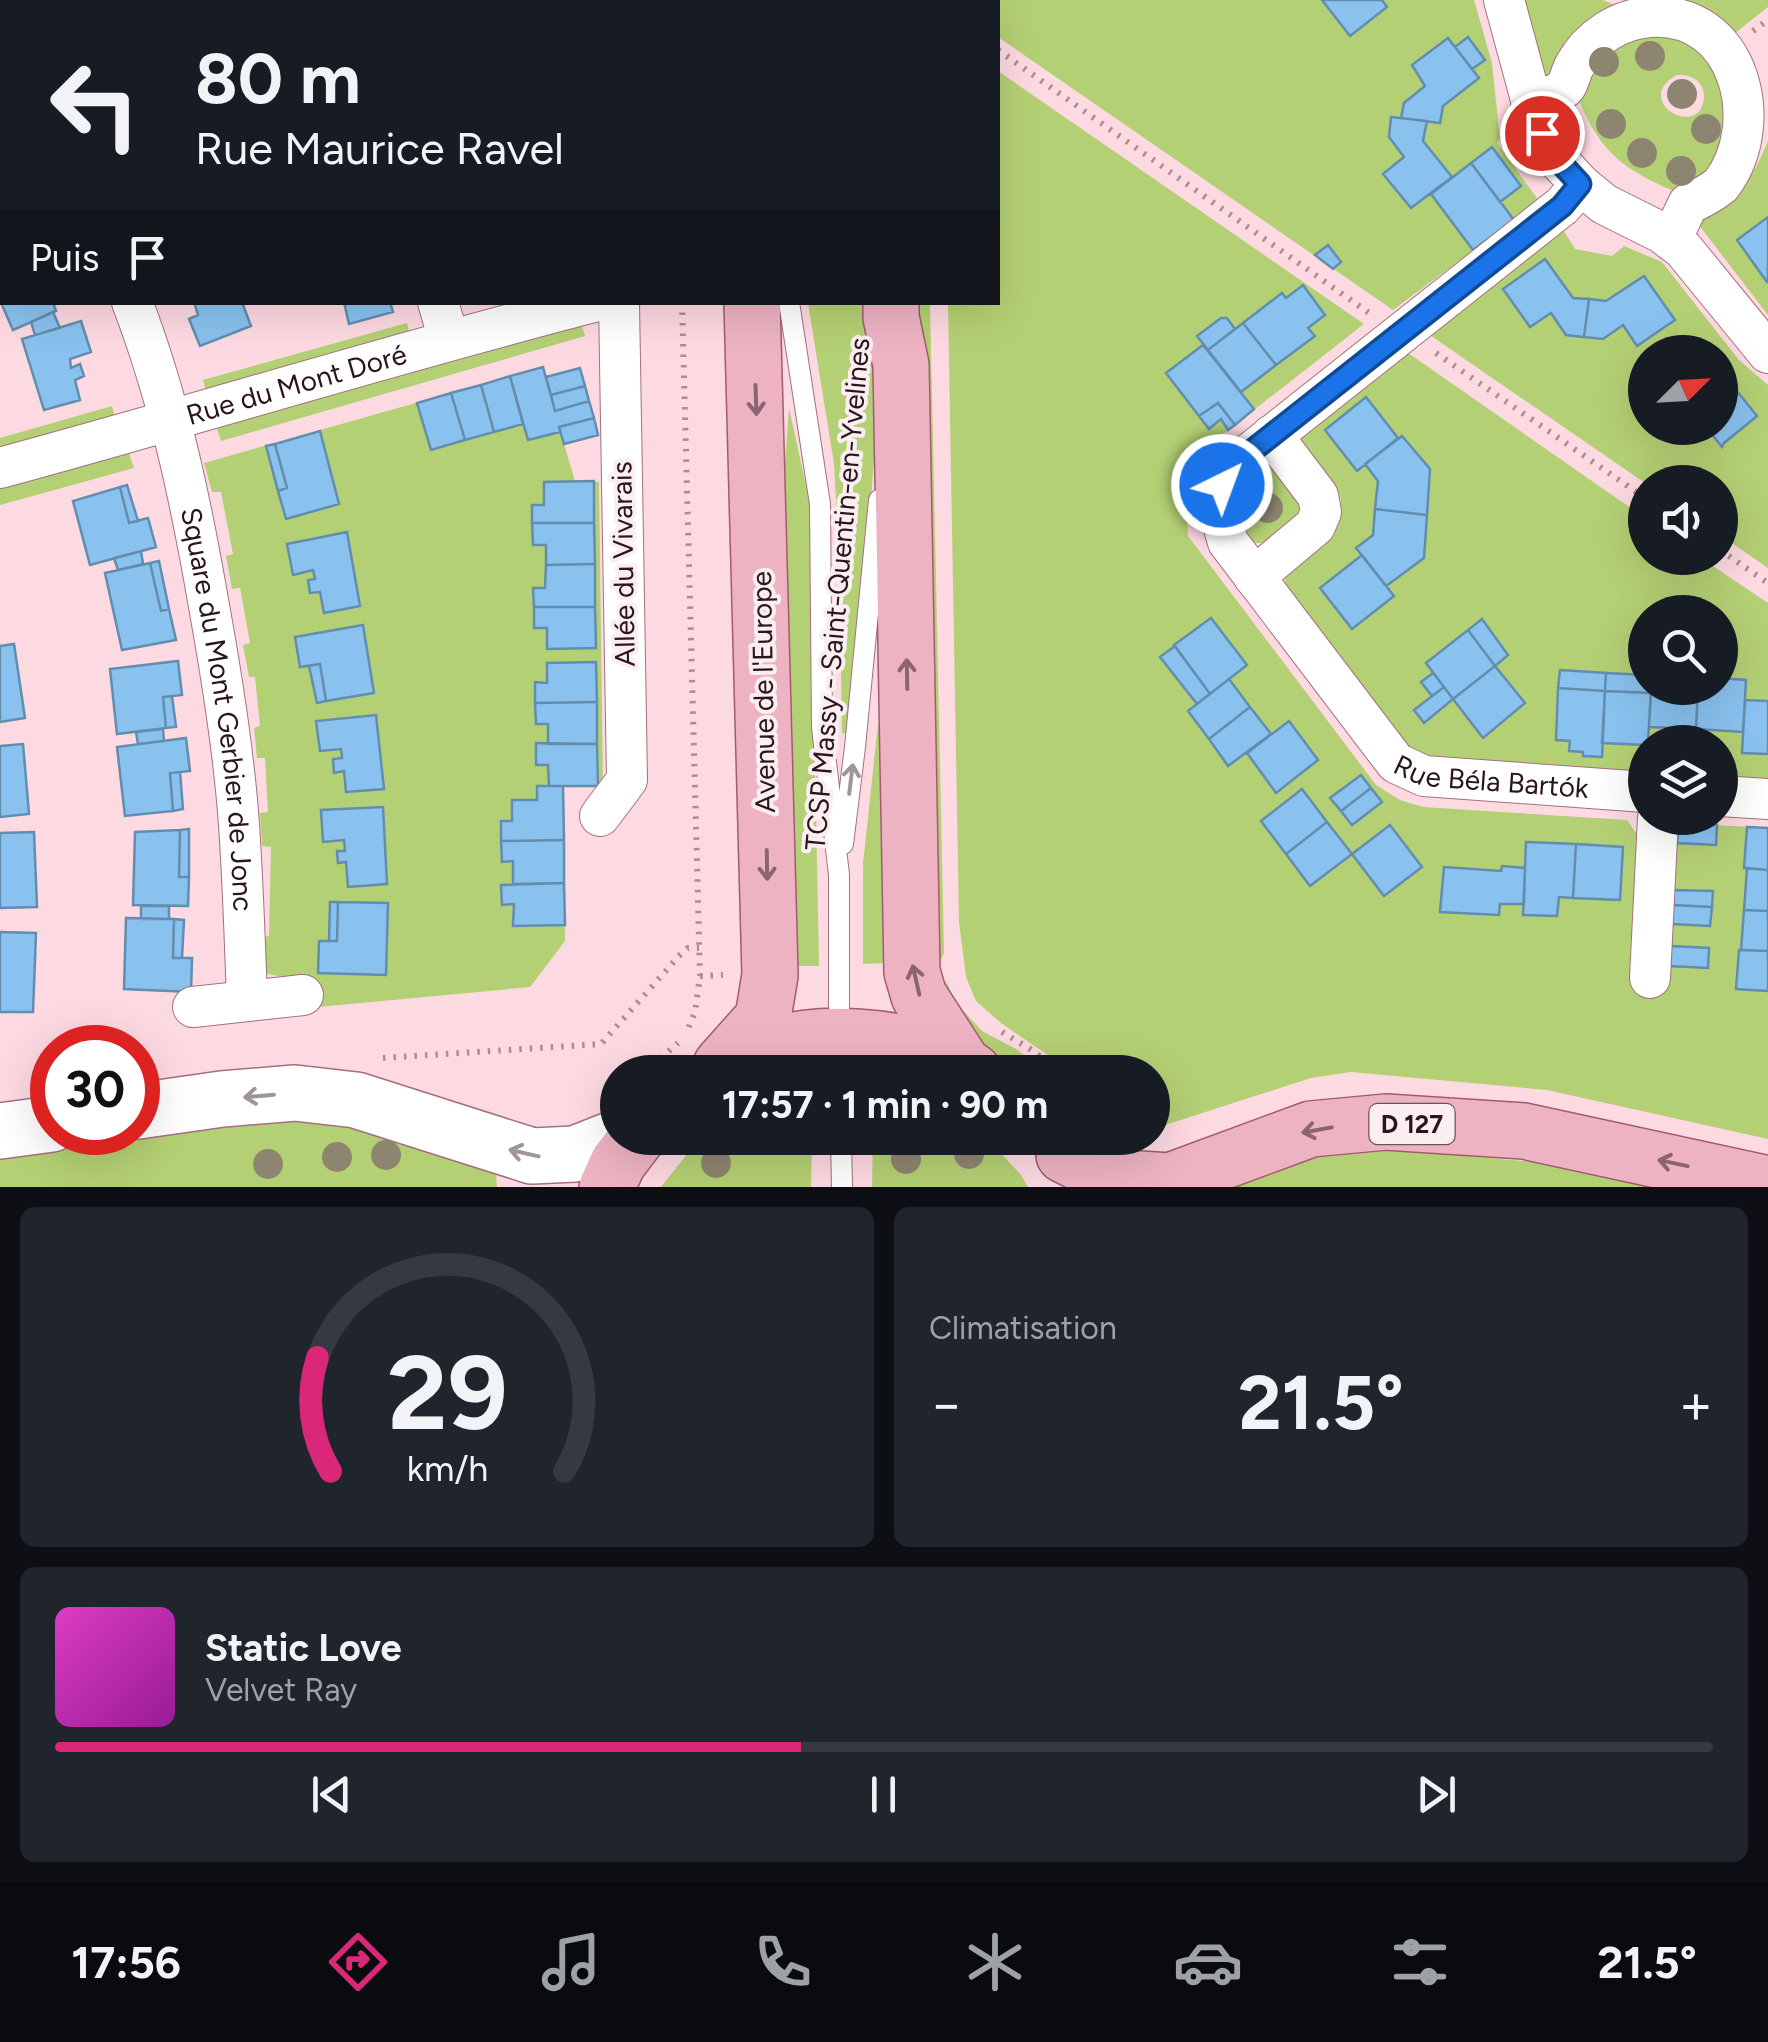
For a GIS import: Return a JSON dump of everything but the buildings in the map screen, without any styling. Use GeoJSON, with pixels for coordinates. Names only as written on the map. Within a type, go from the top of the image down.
{"type":"FeatureCollection","features":[{"type":"Feature","properties":{"kind":"main road","name":"Avenue de l'Europe"},"geometry":{"type":"LineString","coordinates":[[729,1055],[763,1018],[770,975],[752,305]]}},
{"type":"Feature","properties":{"kind":"main road"},"geometry":{"type":"LineString","coordinates":[[891,310],[901,365],[912,972],[919,996],[960,1055]]}},
{"type":"Feature","properties":{"kind":"main road"},"geometry":{"type":"LineString","coordinates":[[751,1055],[778,1044],[839,1054],[902,1042],[936,1055]]}},
{"type":"Feature","properties":{"kind":"main road"},"geometry":{"type":"LineString","coordinates":[[160,1108],[296,1093],[356,1100],[532,1156],[575,1154],[600,1144]]}},
{"type":"Feature","properties":{"kind":"main road","name":"D 127"},"geometry":{"type":"LineString","coordinates":[[1064,1160],[1108,1177],[1170,1181],[1312,1128],[1386,1122],[1524,1131],[1768,1184]]}},
{"type":"Feature","properties":{"kind":"main road"},"geometry":{"type":"LineString","coordinates":[[0,1132],[30,1127]]}},
{"type":"Feature","properties":{"kind":"main road"},"geometry":{"type":"LineString","coordinates":[[608,1187],[625,1155]]}},
{"type":"Feature","properties":{"kind":"street"},"geometry":{"type":"LineString","coordinates":[[1504,0],[1531,102],[1556,158],[1604,204],[1683,249],[1768,353]]}},
{"type":"Feature","properties":{"kind":"street"},"geometry":{"type":"LineString","coordinates":[[1531,102],[1565,88],[1573,66],[1586,48],[1614,27],[1631,20],[1684,20],[1712,33],[1730,48],[1752,93],[1751,137],[1735,170],[1722,184],[1688,204],[1671,240]]}},
{"type":"Feature","properties":{"kind":"street","name":"Rue Béla Bartók"},"geometry":{"type":"LineString","coordinates":[[1580,184],[1562,206],[1235,465],[1222,485],[1219,513],[1228,542],[1396,763],[1424,776],[1628,791]]}},
{"type":"Feature","properties":{"kind":"street","name":"Square du Mont Gerbier de Jonc"},"geometry":{"type":"LineString","coordinates":[[133,305],[172,422],[196,529],[219,665],[239,822],[247,1001]]}},
{"type":"Feature","properties":{"kind":"street","name":"Rue du Mont Doré"},"geometry":{"type":"LineString","coordinates":[[0,468],[172,422],[443,321],[570,305]]}},
{"type":"Feature","properties":{"kind":"street","name":"Allée du Vivarais"},"geometry":{"type":"LineString","coordinates":[[600,816],[627,780],[619,305]]}},
{"type":"Feature","properties":{"kind":"street"},"geometry":{"type":"LineString","coordinates":[[1254,577],[1315,526],[1321,512],[1318,496],[1272,435]]}},
{"type":"Feature","properties":{"kind":"street"},"geometry":{"type":"LineString","coordinates":[[1738,797],[1768,799]]}},
{"type":"Feature","properties":{"kind":"street"},"geometry":{"type":"LineString","coordinates":[[1650,978],[1657,835]]}},
{"type":"Feature","properties":{"kind":"street"},"geometry":{"type":"LineString","coordinates":[[193,1007],[302,995]]}},
{"type":"Feature","properties":{"kind":"lane","name":"TCSP Massy - Saint-Quentin-en-Yvelines"},"geometry":{"type":"LineString","coordinates":[[789,305],[820,504],[822,727],[838,876],[839,1054]]}},
{"type":"Feature","properties":{"kind":"lane","name":"TCSP Massy - Saint-Quentin-en-Yvelines"},"geometry":{"type":"LineString","coordinates":[[838,876],[882,472],[882,366],[891,310]]}},
{"type":"Feature","properties":{"kind":"lane"},"geometry":{"type":"LineString","coordinates":[[841,1155],[842,1187]]}},
{"type":"Feature","properties":{"kind":"path"},"geometry":{"type":"LineString","coordinates":[[1000,51],[1379,318]]}},
{"type":"Feature","properties":{"kind":"path"},"geometry":{"type":"LineString","coordinates":[[665,1055],[690,1028],[700,976],[682,305]]}},
{"type":"Feature","properties":{"kind":"path"},"geometry":{"type":"LineString","coordinates":[[1422,343],[1628,486]]}},
{"type":"Feature","properties":{"kind":"path"},"geometry":{"type":"LineString","coordinates":[[1738,562],[1768,583]]}},
{"type":"Feature","properties":{"kind":"path"},"geometry":{"type":"LineString","coordinates":[[376,1059],[601,1044],[679,956],[688,948],[699,948]]}},
{"type":"Feature","properties":{"kind":"green space"},"geometry":{"type":"Polygon","coordinates":[[[1000,0],[1474,0],[1492,63],[1500,139],[1497,143],[1539,201],[1393,310],[1000,38],[1000,0]]]}},
{"type":"Feature","properties":{"kind":"green space"},"geometry":{"type":"Polygon","coordinates":[[[1524,0],[1603,0],[1622,8],[1574,33],[1544,80],[1524,0]]]}},
{"type":"Feature","properties":{"kind":"green space"},"geometry":{"type":"Polygon","coordinates":[[[1667,0],[1768,0],[1768,7],[1735,33],[1722,21],[1667,0]]]}},
{"type":"Feature","properties":{"kind":"green space"},"geometry":{"type":"Polygon","coordinates":[[[1656,33],[1703,49],[1734,89],[1723,166],[1679,193],[1642,176],[1615,156],[1594,131],[1576,94],[1606,45],[1656,33]],[[1682,75],[1665,85],[1661,95],[1671,112],[1691,116],[1700,110],[1704,92],[1696,80],[1682,75]]]}},
{"type":"Feature","properties":{"kind":"green space"},"geometry":{"type":"Polygon","coordinates":[[[1000,72],[1364,324],[1218,438],[1185,489],[1188,536],[1376,785],[1400,800],[1423,807],[1627,820],[1628,835],[1639,837],[1738,835],[1738,826],[1768,828],[1768,1139],[1547,1090],[1351,1072],[1311,1078],[1170,1124],[1170,1055],[1048,1055],[976,1001],[966,977],[959,922],[948,305],[1000,305],[1000,72]]]}},
{"type":"Feature","properties":{"kind":"green space"},"geometry":{"type":"Polygon","coordinates":[[[1768,141],[1768,315],[1695,220],[1740,190],[1768,141]]]}},
{"type":"Feature","properties":{"kind":"green space"},"geometry":{"type":"Polygon","coordinates":[[[1562,228],[1575,249],[1612,256],[1624,246],[1662,262],[1719,335],[1628,335],[1628,445],[1738,445],[1738,359],[1768,385],[1768,568],[1738,547],[1738,465],[1628,465],[1628,471],[1424,331],[1562,228]]]}},
{"type":"Feature","properties":{"kind":"green space"},"geometry":{"type":"Polygon","coordinates":[[[808,305],[877,305],[877,408],[869,534],[849,734],[842,733],[834,464],[808,305]]]}},
{"type":"Feature","properties":{"kind":"green space"},"geometry":{"type":"Polygon","coordinates":[[[912,305],[930,305],[944,953],[938,967],[912,305]]]}},
{"type":"Feature","properties":{"kind":"green space"},"geometry":{"type":"Polygon","coordinates":[[[407,323],[410,336],[207,394],[203,380],[407,323]]]}},
{"type":"Feature","properties":{"kind":"green space"},"geometry":{"type":"Polygon","coordinates":[[[581,323],[585,336],[221,441],[216,426],[581,323]]]}},
{"type":"Feature","properties":{"kind":"green space"},"geometry":{"type":"Polygon","coordinates":[[[1401,348],[1628,506],[1628,575],[1726,575],[1768,603],[1768,784],[1738,782],[1738,725],[1628,725],[1628,776],[1427,760],[1404,745],[1285,587],[1285,568],[1336,523],[1341,499],[1303,449],[1301,437],[1401,348]]]}},
{"type":"Feature","properties":{"kind":"green space"},"geometry":{"type":"Polygon","coordinates":[[[543,367],[555,411],[589,401],[594,418],[559,427],[575,481],[599,482],[603,785],[563,786],[565,941],[530,987],[308,1008],[302,981],[264,973],[271,847],[262,846],[260,813],[268,812],[265,758],[257,758],[254,728],[260,726],[255,677],[249,677],[243,645],[250,643],[240,588],[232,589],[226,556],[233,554],[221,492],[212,492],[204,463],[543,367]]]}},
{"type":"Feature","properties":{"kind":"green space"},"geometry":{"type":"Polygon","coordinates":[[[112,406],[116,420],[0,453],[0,438],[112,406]]]}},
{"type":"Feature","properties":{"kind":"green space"},"geometry":{"type":"Polygon","coordinates":[[[789,408],[810,504],[819,966],[793,966],[782,503],[789,408]]]}},
{"type":"Feature","properties":{"kind":"green space"},"geometry":{"type":"Polygon","coordinates":[[[129,453],[134,468],[0,505],[0,488],[129,453]]]}},
{"type":"Feature","properties":{"kind":"green space"},"geometry":{"type":"Polygon","coordinates":[[[1268,464],[1294,484],[1304,515],[1266,543],[1256,543],[1248,540],[1244,528],[1242,497],[1250,480],[1268,464]]]}},
{"type":"Feature","properties":{"kind":"green space"},"geometry":{"type":"Polygon","coordinates":[[[878,724],[884,728],[888,963],[863,964],[863,864],[878,724]]]}},
{"type":"Feature","properties":{"kind":"green space"},"geometry":{"type":"Polygon","coordinates":[[[941,979],[982,1031],[1024,1055],[988,1055],[941,979]]]}},
{"type":"Feature","properties":{"kind":"green space"},"geometry":{"type":"Polygon","coordinates":[[[276,1118],[368,1128],[496,1174],[497,1187],[0,1187],[0,1156],[30,1152],[30,1155],[160,1155],[160,1134],[276,1118]]]}},
{"type":"Feature","properties":{"kind":"green space"},"geometry":{"type":"Polygon","coordinates":[[[1349,1146],[1547,1163],[1659,1187],[1229,1187],[1349,1146]]]}},
{"type":"Feature","properties":{"kind":"green space"},"geometry":{"type":"Polygon","coordinates":[[[686,1155],[812,1155],[811,1187],[661,1187],[686,1155]]]}},
{"type":"Feature","properties":{"kind":"green space"},"geometry":{"type":"Polygon","coordinates":[[[873,1155],[1003,1155],[1028,1187],[872,1187],[873,1155]]]}},
{"type":"Feature","properties":{"kind":"route"},"geometry":{"type":"LineString","coordinates":[[1222,485],[1235,465],[1253,450],[1562,206],[1580,184],[1556,158],[1542,133]]}}]}
